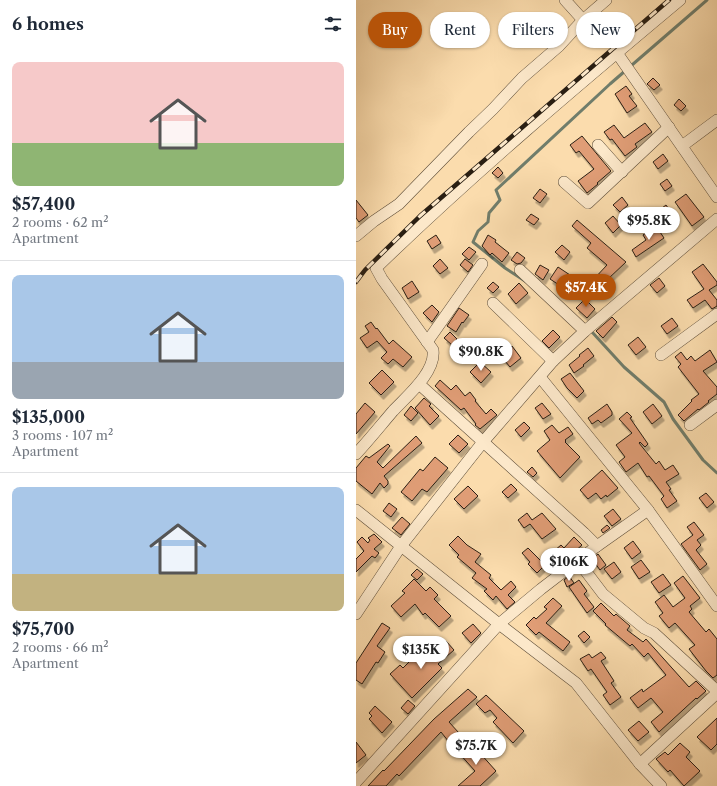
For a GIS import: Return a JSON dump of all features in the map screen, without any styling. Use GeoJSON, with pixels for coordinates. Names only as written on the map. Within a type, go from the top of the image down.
{"type":"FeatureCollection","features":[{"type":"Feature","properties":{"kind":"street"},"geometry":{"type":"LineString","coordinates":[[565,0],[576,12]]}},
{"type":"Feature","properties":{"kind":"street"},"geometry":{"type":"LineString","coordinates":[[592,12],[606,0]]}},
{"type":"Feature","properties":{"kind":"street"},"geometry":{"type":"LineString","coordinates":[[356,454],[420,384],[434,355],[433,350],[382,279],[376,268],[417,229],[617,53],[680,0]]}},
{"type":"Feature","properties":{"kind":"street"},"geometry":{"type":"LineString","coordinates":[[356,236],[374,221],[399,204],[522,78],[559,46],[576,28]]}},
{"type":"Feature","properties":{"kind":"street"},"geometry":{"type":"LineString","coordinates":[[617,53],[717,197]]}},
{"type":"Feature","properties":{"kind":"street"},"geometry":{"type":"LineString","coordinates":[[682,146],[717,120]]}},
{"type":"Feature","properties":{"kind":"street"},"geometry":{"type":"LineString","coordinates":[[564,182],[588,203],[669,127]]}},
{"type":"Feature","properties":{"kind":"street"},"geometry":{"type":"LineString","coordinates":[[598,145],[622,172]]}},
{"type":"Feature","properties":{"kind":"street"},"geometry":{"type":"LineString","coordinates":[[356,614],[401,546],[483,442],[553,361],[585,331],[717,219]]}},
{"type":"Feature","properties":{"kind":"street"},"geometry":{"type":"LineString","coordinates":[[427,342],[482,264]]}},
{"type":"Feature","properties":{"kind":"street"},"geometry":{"type":"LineString","coordinates":[[520,270],[585,331]]}},
{"type":"Feature","properties":{"kind":"street"},"geometry":{"type":"LineString","coordinates":[[493,302],[553,361]]}},
{"type":"Feature","properties":{"kind":"street"},"geometry":{"type":"LineString","coordinates":[[661,355],[717,314]]}},
{"type":"Feature","properties":{"kind":"street"},"geometry":{"type":"LineString","coordinates":[[540,377],[648,510],[717,606]]}},
{"type":"Feature","properties":{"kind":"street"},"geometry":{"type":"LineString","coordinates":[[420,384],[597,546]]}},
{"type":"Feature","properties":{"kind":"street"},"geometry":{"type":"LineString","coordinates":[[690,425],[717,405]]}},
{"type":"Feature","properties":{"kind":"street"},"geometry":{"type":"LineString","coordinates":[[356,510],[499,624],[576,682],[640,764],[661,786]]}},
{"type":"Feature","properties":{"kind":"street"},"geometry":{"type":"LineString","coordinates":[[356,782],[499,624],[541,589],[597,546],[648,510]]}},
{"type":"Feature","properties":{"kind":"street"},"geometry":{"type":"LineString","coordinates":[[578,561],[603,594],[644,628],[654,633],[717,692],[640,764]]}},
{"type":"Feature","properties":{"kind":"building"},"geometry":{"type":"Polygon","coordinates":[[[653,78],[660,85],[654,90],[647,84],[653,78]]]}},
{"type":"Feature","properties":{"kind":"building"},"geometry":{"type":"Polygon","coordinates":[[[626,86],[632,94],[629,96],[637,106],[627,113],[615,94],[626,86]]]}},
{"type":"Feature","properties":{"kind":"building"},"geometry":{"type":"Polygon","coordinates":[[[679,99],[686,106],[681,111],[674,105],[679,99]]]}},
{"type":"Feature","properties":{"kind":"building"},"geometry":{"type":"Polygon","coordinates":[[[645,123],[652,132],[635,144],[637,147],[625,156],[612,139],[610,140],[604,132],[614,125],[624,138],[645,123]]]}},
{"type":"Feature","properties":{"kind":"building"},"geometry":{"type":"Polygon","coordinates":[[[582,136],[611,171],[587,193],[578,181],[594,169],[579,151],[576,153],[570,145],[582,136]]]}},
{"type":"Feature","properties":{"kind":"building"},"geometry":{"type":"Polygon","coordinates":[[[663,154],[668,161],[658,169],[653,162],[663,154]]]}},
{"type":"Feature","properties":{"kind":"building"},"geometry":{"type":"Polygon","coordinates":[[[498,167],[503,173],[498,178],[492,173],[498,167]]]}},
{"type":"Feature","properties":{"kind":"building"},"geometry":{"type":"Polygon","coordinates":[[[667,179],[672,186],[665,191],[660,184],[667,179]]]}},
{"type":"Feature","properties":{"kind":"building"},"geometry":{"type":"Polygon","coordinates":[[[540,189],[547,194],[540,203],[533,198],[540,189]]]}},
{"type":"Feature","properties":{"kind":"building"},"geometry":{"type":"Polygon","coordinates":[[[686,194],[704,217],[692,226],[675,202],[686,194]]]}},
{"type":"Feature","properties":{"kind":"building"},"geometry":{"type":"Polygon","coordinates":[[[622,197],[628,205],[620,212],[613,205],[622,197]]]}},
{"type":"Feature","properties":{"kind":"building"},"geometry":{"type":"Polygon","coordinates":[[[356,200],[368,215],[359,222],[356,218],[356,200]]]}},
{"type":"Feature","properties":{"kind":"building"},"geometry":{"type":"Polygon","coordinates":[[[666,205],[671,212],[656,224],[648,213],[656,208],[658,211],[666,205]]]}},
{"type":"Feature","properties":{"kind":"building"},"geometry":{"type":"Polygon","coordinates":[[[531,214],[539,219],[534,225],[526,220],[531,214]]]}},
{"type":"Feature","properties":{"kind":"building"},"geometry":{"type":"Polygon","coordinates":[[[613,216],[621,225],[613,233],[605,223],[613,216]]]}},
{"type":"Feature","properties":{"kind":"building"},"geometry":{"type":"Polygon","coordinates":[[[577,220],[626,262],[608,279],[611,281],[601,290],[592,281],[607,265],[587,248],[591,243],[572,226],[577,220]]]}},
{"type":"Feature","properties":{"kind":"building"},"geometry":{"type":"Polygon","coordinates":[[[656,226],[664,238],[636,257],[632,250],[646,240],[643,235],[656,226]]]}},
{"type":"Feature","properties":{"kind":"building"},"geometry":{"type":"Polygon","coordinates":[[[436,235],[441,243],[432,249],[427,241],[436,235]]]}},
{"type":"Feature","properties":{"kind":"building"},"geometry":{"type":"Polygon","coordinates":[[[488,235],[496,240],[495,242],[509,253],[502,262],[492,253],[490,255],[482,246],[488,235]]]}},
{"type":"Feature","properties":{"kind":"building"},"geometry":{"type":"Polygon","coordinates":[[[562,245],[570,252],[564,260],[555,252],[562,245]]]}},
{"type":"Feature","properties":{"kind":"building"},"geometry":{"type":"Polygon","coordinates":[[[469,247],[476,252],[469,260],[462,254],[469,247]]]}},
{"type":"Feature","properties":{"kind":"building"},"geometry":{"type":"Polygon","coordinates":[[[517,252],[525,258],[521,263],[517,264],[511,260],[517,252]]]}},
{"type":"Feature","properties":{"kind":"building"},"geometry":{"type":"Polygon","coordinates":[[[440,259],[448,268],[440,274],[433,266],[440,259]]]}},
{"type":"Feature","properties":{"kind":"building"},"geometry":{"type":"Polygon","coordinates":[[[465,259],[473,265],[468,272],[460,265],[465,259]]]}},
{"type":"Feature","properties":{"kind":"building"},"geometry":{"type":"Polygon","coordinates":[[[703,264],[717,282],[717,285],[709,290],[717,300],[717,306],[712,309],[705,300],[693,308],[687,300],[704,289],[692,272],[703,264]]]}},
{"type":"Feature","properties":{"kind":"building"},"geometry":{"type":"Polygon","coordinates":[[[540,265],[549,270],[543,280],[535,274],[540,265]]]}},
{"type":"Feature","properties":{"kind":"building"},"geometry":{"type":"Polygon","coordinates":[[[558,267],[570,275],[562,287],[550,279],[558,267]]]}},
{"type":"Feature","properties":{"kind":"building"},"geometry":{"type":"Polygon","coordinates":[[[659,278],[665,286],[657,293],[650,285],[659,278]]]}},
{"type":"Feature","properties":{"kind":"building"},"geometry":{"type":"Polygon","coordinates":[[[412,281],[419,292],[408,299],[402,288],[412,281]]]}},
{"type":"Feature","properties":{"kind":"building"},"geometry":{"type":"Polygon","coordinates":[[[493,282],[499,287],[493,293],[487,288],[493,282]]]}},
{"type":"Feature","properties":{"kind":"building"},"geometry":{"type":"Polygon","coordinates":[[[519,283],[528,293],[516,304],[508,294],[519,283]]]}},
{"type":"Feature","properties":{"kind":"building"},"geometry":{"type":"Polygon","coordinates":[[[585,299],[595,309],[587,318],[576,308],[585,299]]]}},
{"type":"Feature","properties":{"kind":"building"},"geometry":{"type":"Polygon","coordinates":[[[432,305],[439,312],[432,322],[423,313],[432,305]]]}},
{"type":"Feature","properties":{"kind":"building"},"geometry":{"type":"Polygon","coordinates":[[[459,308],[469,315],[463,323],[462,322],[456,332],[447,326],[459,308]]]}},
{"type":"Feature","properties":{"kind":"building"},"geometry":{"type":"Polygon","coordinates":[[[612,317],[617,322],[603,338],[596,331],[612,317]]]}},
{"type":"Feature","properties":{"kind":"building"},"geometry":{"type":"Polygon","coordinates":[[[672,318],[678,326],[667,334],[661,326],[672,318]]]}},
{"type":"Feature","properties":{"kind":"building"},"geometry":{"type":"Polygon","coordinates":[[[371,322],[389,344],[393,340],[412,357],[403,367],[393,359],[388,364],[381,358],[387,352],[377,341],[367,348],[360,338],[369,332],[365,326],[371,322]]]}},
{"type":"Feature","properties":{"kind":"building"},"geometry":{"type":"Polygon","coordinates":[[[553,330],[560,337],[549,348],[542,341],[553,330]]]}},
{"type":"Feature","properties":{"kind":"building"},"geometry":{"type":"Polygon","coordinates":[[[450,332],[457,339],[452,345],[444,338],[450,332]]]}},
{"type":"Feature","properties":{"kind":"building"},"geometry":{"type":"Polygon","coordinates":[[[638,337],[646,347],[636,355],[628,345],[638,337]]]}},
{"type":"Feature","properties":{"kind":"building"},"geometry":{"type":"Polygon","coordinates":[[[503,342],[509,349],[512,346],[521,358],[510,367],[500,355],[502,354],[496,347],[503,342]]]}},
{"type":"Feature","properties":{"kind":"building"},"geometry":{"type":"Polygon","coordinates":[[[588,348],[594,356],[574,373],[569,365],[588,348]]]}},
{"type":"Feature","properties":{"kind":"building"},"geometry":{"type":"Polygon","coordinates":[[[710,350],[717,362],[703,371],[717,387],[717,394],[684,421],[678,415],[692,401],[691,400],[699,394],[678,367],[681,364],[675,357],[681,352],[687,360],[691,356],[695,361],[710,350]]]}},
{"type":"Feature","properties":{"kind":"building"},"geometry":{"type":"Polygon","coordinates":[[[480,362],[491,372],[481,383],[470,372],[480,362]]]}},
{"type":"Feature","properties":{"kind":"building"},"geometry":{"type":"Polygon","coordinates":[[[382,370],[394,382],[381,395],[369,383],[382,370]]]}},
{"type":"Feature","properties":{"kind":"building"},"geometry":{"type":"Polygon","coordinates":[[[570,373],[584,391],[577,398],[567,388],[561,379],[570,373]]]}},
{"type":"Feature","properties":{"kind":"building"},"geometry":{"type":"Polygon","coordinates":[[[440,380],[451,390],[456,385],[465,396],[470,392],[476,400],[475,401],[486,414],[491,409],[497,415],[480,429],[475,425],[476,424],[464,408],[461,410],[435,386],[440,380]]]}},
{"type":"Feature","properties":{"kind":"building"},"geometry":{"type":"Polygon","coordinates":[[[424,398],[431,404],[429,406],[439,416],[430,425],[415,408],[424,398]]]}},
{"type":"Feature","properties":{"kind":"building"},"geometry":{"type":"Polygon","coordinates":[[[365,403],[375,412],[356,434],[356,414],[365,403]]]}},
{"type":"Feature","properties":{"kind":"building"},"geometry":{"type":"Polygon","coordinates":[[[542,403],[551,414],[543,419],[535,408],[542,403]]]}},
{"type":"Feature","properties":{"kind":"building"},"geometry":{"type":"Polygon","coordinates":[[[607,404],[612,412],[612,415],[601,423],[598,420],[592,424],[588,418],[607,404]]]}},
{"type":"Feature","properties":{"kind":"building"},"geometry":{"type":"Polygon","coordinates":[[[653,404],[662,416],[652,424],[643,412],[653,404]]]}},
{"type":"Feature","properties":{"kind":"building"},"geometry":{"type":"Polygon","coordinates":[[[411,406],[418,413],[411,421],[404,415],[411,406]]]}},
{"type":"Feature","properties":{"kind":"building"},"geometry":{"type":"Polygon","coordinates":[[[627,412],[632,417],[630,418],[648,444],[645,447],[640,442],[639,443],[656,464],[659,461],[665,470],[673,465],[679,474],[666,482],[671,489],[669,490],[677,501],[667,508],[661,499],[664,496],[649,476],[647,477],[638,463],[626,472],[619,462],[625,457],[616,445],[632,433],[619,419],[627,412]]]}},
{"type":"Feature","properties":{"kind":"building"},"geometry":{"type":"Polygon","coordinates":[[[524,422],[530,428],[521,437],[515,430],[524,422]]]}},
{"type":"Feature","properties":{"kind":"building"},"geometry":{"type":"Polygon","coordinates":[[[552,425],[559,433],[568,427],[573,434],[565,440],[565,442],[580,457],[560,478],[537,451],[550,440],[544,431],[552,425]]]}},
{"type":"Feature","properties":{"kind":"building"},"geometry":{"type":"Polygon","coordinates":[[[458,435],[468,444],[459,453],[449,444],[458,435]]]}},
{"type":"Feature","properties":{"kind":"building"},"geometry":{"type":"Polygon","coordinates":[[[416,436],[422,443],[384,476],[388,481],[388,484],[384,488],[380,483],[372,494],[356,481],[356,468],[366,456],[369,458],[388,444],[390,446],[377,462],[383,468],[416,436]]]}},
{"type":"Feature","properties":{"kind":"building"},"geometry":{"type":"Polygon","coordinates":[[[435,457],[448,468],[427,492],[422,489],[412,501],[401,492],[420,469],[423,471],[435,457]]]}},
{"type":"Feature","properties":{"kind":"building"},"geometry":{"type":"Polygon","coordinates":[[[532,467],[537,473],[533,477],[527,472],[532,467]]]}},
{"type":"Feature","properties":{"kind":"building"},"geometry":{"type":"Polygon","coordinates":[[[602,470],[618,488],[607,497],[606,495],[601,499],[596,493],[588,499],[580,490],[602,470]]]}},
{"type":"Feature","properties":{"kind":"building"},"geometry":{"type":"Polygon","coordinates":[[[511,484],[517,490],[508,498],[502,492],[511,484]]]}},
{"type":"Feature","properties":{"kind":"building"},"geometry":{"type":"Polygon","coordinates":[[[468,486],[478,496],[464,509],[454,499],[468,486]]]}},
{"type":"Feature","properties":{"kind":"building"},"geometry":{"type":"Polygon","coordinates":[[[706,493],[714,502],[707,508],[699,498],[706,493]]]}},
{"type":"Feature","properties":{"kind":"building"},"geometry":{"type":"Polygon","coordinates":[[[389,503],[397,509],[391,517],[383,511],[389,503]]]}},
{"type":"Feature","properties":{"kind":"building"},"geometry":{"type":"Polygon","coordinates":[[[613,509],[621,519],[612,526],[604,516],[613,509]]]}},
{"type":"Feature","properties":{"kind":"building"},"geometry":{"type":"Polygon","coordinates":[[[527,513],[532,520],[542,513],[556,529],[542,539],[530,524],[524,528],[518,520],[527,513]]]}},
{"type":"Feature","properties":{"kind":"building"},"geometry":{"type":"Polygon","coordinates":[[[402,517],[410,524],[401,535],[392,528],[402,517]]]}},
{"type":"Feature","properties":{"kind":"building"},"geometry":{"type":"Polygon","coordinates":[[[694,522],[704,535],[697,540],[701,545],[696,550],[707,564],[700,570],[681,544],[693,535],[687,527],[694,522]]]}},
{"type":"Feature","properties":{"kind":"building"},"geometry":{"type":"Polygon","coordinates":[[[607,525],[610,528],[603,533],[601,530],[607,525]]]}},
{"type":"Feature","properties":{"kind":"building"},"geometry":{"type":"Polygon","coordinates":[[[374,534],[382,542],[374,549],[379,553],[375,558],[372,556],[356,572],[356,559],[364,551],[357,542],[362,537],[368,543],[370,540],[368,538],[374,534]]]}},
{"type":"Feature","properties":{"kind":"building"},"geometry":{"type":"Polygon","coordinates":[[[458,536],[467,545],[481,554],[475,562],[491,575],[489,578],[501,590],[511,581],[516,587],[508,595],[515,602],[507,609],[496,596],[493,600],[484,591],[487,589],[472,578],[476,573],[457,557],[459,555],[449,545],[458,536]]]}},
{"type":"Feature","properties":{"kind":"building"},"geometry":{"type":"Polygon","coordinates":[[[574,537],[582,545],[573,553],[571,551],[555,566],[550,561],[557,555],[554,551],[561,545],[564,548],[574,537]]]}},
{"type":"Feature","properties":{"kind":"building"},"geometry":{"type":"Polygon","coordinates":[[[633,541],[641,552],[632,559],[624,548],[633,541]]]}},
{"type":"Feature","properties":{"kind":"building"},"geometry":{"type":"Polygon","coordinates":[[[528,548],[545,565],[537,573],[528,564],[530,562],[522,553],[528,548]]]}},
{"type":"Feature","properties":{"kind":"building"},"geometry":{"type":"Polygon","coordinates":[[[598,554],[606,565],[600,570],[592,559],[598,554]]]}},
{"type":"Feature","properties":{"kind":"building"},"geometry":{"type":"Polygon","coordinates":[[[641,560],[650,572],[639,579],[631,567],[641,560]]]}},
{"type":"Feature","properties":{"kind":"building"},"geometry":{"type":"Polygon","coordinates":[[[614,562],[621,572],[612,579],[604,569],[614,562]]]}},
{"type":"Feature","properties":{"kind":"building"},"geometry":{"type":"Polygon","coordinates":[[[417,569],[423,574],[417,580],[411,575],[417,569]]]}},
{"type":"Feature","properties":{"kind":"building"},"geometry":{"type":"Polygon","coordinates":[[[663,574],[671,585],[659,593],[651,582],[663,574]]]}},
{"type":"Feature","properties":{"kind":"building"},"geometry":{"type":"Polygon","coordinates":[[[569,576],[574,583],[567,587],[564,580],[569,576]]]}},
{"type":"Feature","properties":{"kind":"building"},"geometry":{"type":"Polygon","coordinates":[[[683,576],[700,598],[690,606],[692,609],[689,612],[706,632],[709,629],[717,639],[717,675],[713,678],[689,649],[695,645],[675,623],[669,628],[659,616],[663,613],[655,602],[664,595],[673,607],[685,598],[674,583],[683,576]]]}},
{"type":"Feature","properties":{"kind":"building"},"geometry":{"type":"Polygon","coordinates":[[[414,579],[426,591],[430,587],[438,595],[434,599],[451,616],[439,627],[425,613],[423,615],[415,604],[401,617],[391,606],[405,593],[402,591],[414,579]]]}},
{"type":"Feature","properties":{"kind":"building"},"geometry":{"type":"Polygon","coordinates":[[[579,580],[587,591],[584,594],[594,607],[587,613],[569,587],[579,580]]]}},
{"type":"Feature","properties":{"kind":"building"},"geometry":{"type":"Polygon","coordinates":[[[553,598],[562,606],[546,623],[570,642],[563,651],[539,632],[536,635],[526,625],[534,617],[536,619],[547,609],[544,607],[553,598]]]}},
{"type":"Feature","properties":{"kind":"building"},"geometry":{"type":"Polygon","coordinates":[[[601,603],[614,616],[616,614],[630,626],[627,630],[643,642],[646,639],[689,687],[696,681],[706,691],[697,699],[696,698],[659,732],[651,722],[663,712],[651,698],[638,708],[630,698],[642,689],[643,692],[666,675],[648,653],[644,657],[632,644],[630,646],[605,625],[606,624],[593,611],[601,603]]]}},
{"type":"Feature","properties":{"kind":"building"},"geometry":{"type":"Polygon","coordinates":[[[382,623],[390,628],[377,646],[385,652],[378,663],[376,662],[362,684],[356,680],[356,663],[382,623]]]}},
{"type":"Feature","properties":{"kind":"building"},"geometry":{"type":"Polygon","coordinates":[[[473,624],[481,633],[471,643],[462,633],[473,624]]]}},
{"type":"Feature","properties":{"kind":"building"},"geometry":{"type":"Polygon","coordinates":[[[584,631],[590,637],[584,643],[578,636],[584,631]]]}},
{"type":"Feature","properties":{"kind":"building"},"geometry":{"type":"Polygon","coordinates":[[[446,641],[454,650],[438,664],[442,668],[412,698],[390,674],[400,665],[403,668],[420,651],[427,658],[446,641]]]}},
{"type":"Feature","properties":{"kind":"building"},"geometry":{"type":"Polygon","coordinates":[[[601,652],[606,658],[601,661],[614,681],[611,683],[621,697],[610,705],[603,695],[607,692],[591,669],[588,671],[580,659],[589,654],[592,658],[601,652]]]}},
{"type":"Feature","properties":{"kind":"building"},"geometry":{"type":"Polygon","coordinates":[[[468,689],[477,697],[449,722],[459,733],[449,742],[441,732],[399,776],[397,774],[386,786],[368,786],[434,719],[468,689]]]}},
{"type":"Feature","properties":{"kind":"building"},"geometry":{"type":"Polygon","coordinates":[[[486,695],[524,731],[513,743],[493,722],[497,718],[490,710],[485,713],[476,704],[486,695]]]}},
{"type":"Feature","properties":{"kind":"building"},"geometry":{"type":"Polygon","coordinates":[[[408,700],[415,706],[408,714],[401,708],[408,700]]]}},
{"type":"Feature","properties":{"kind":"building"},"geometry":{"type":"Polygon","coordinates":[[[375,706],[392,722],[382,733],[369,719],[372,716],[369,713],[375,706]]]}},
{"type":"Feature","properties":{"kind":"building"},"geometry":{"type":"Polygon","coordinates":[[[717,718],[717,744],[711,750],[697,737],[717,718]]]}},
{"type":"Feature","properties":{"kind":"building"},"geometry":{"type":"Polygon","coordinates":[[[639,721],[649,732],[638,741],[628,730],[639,721]]]}},
{"type":"Feature","properties":{"kind":"building"},"geometry":{"type":"Polygon","coordinates":[[[356,742],[366,755],[356,763],[356,742]]]}},
{"type":"Feature","properties":{"kind":"building"},"geometry":{"type":"Polygon","coordinates":[[[468,743],[471,743],[496,771],[480,786],[458,786],[475,771],[458,752],[468,743]]]}},
{"type":"Feature","properties":{"kind":"building"},"geometry":{"type":"Polygon","coordinates":[[[680,743],[690,752],[686,757],[700,771],[684,786],[670,770],[668,772],[656,759],[665,752],[668,755],[680,743]]]}},
{"type":"Feature","properties":{"kind":"waterway"},"geometry":{"type":"LineString","coordinates":[[525,281],[505,268],[473,242],[478,231],[488,222],[489,213],[500,200],[496,190],[610,84],[707,0]]}},
{"type":"Feature","properties":{"kind":"waterway"},"geometry":{"type":"LineString","coordinates":[[592,332],[624,367],[664,402],[673,419],[703,460],[717,473]]}},
{"type":"Feature","properties":{"kind":"railway"},"geometry":{"type":"LineString","coordinates":[[356,282],[365,270],[420,216],[669,0]]}}]}
